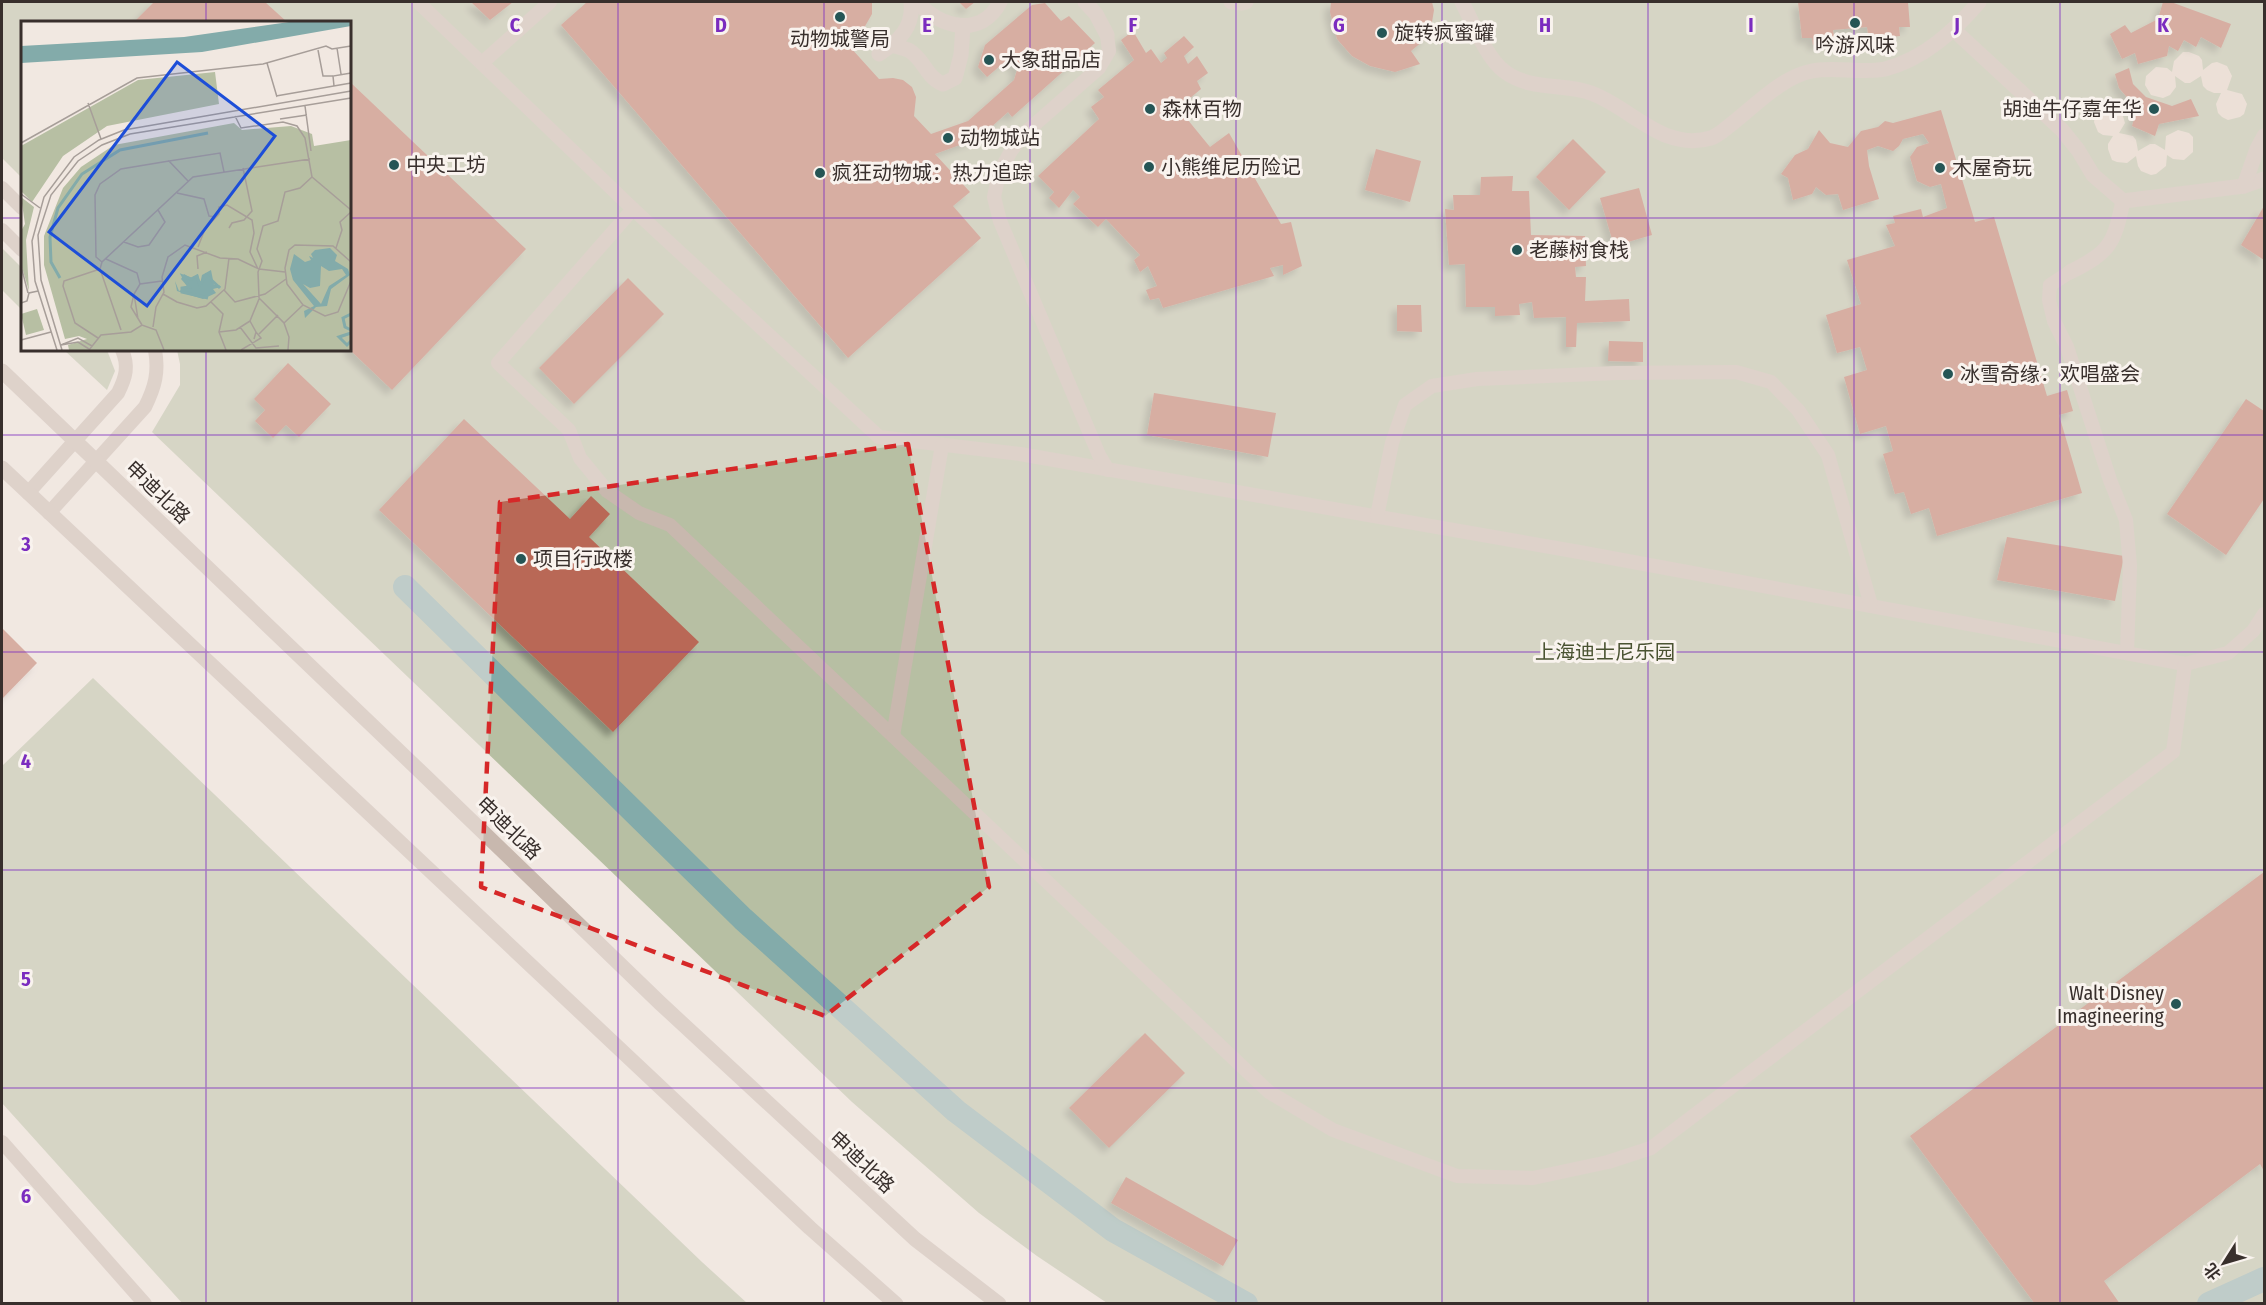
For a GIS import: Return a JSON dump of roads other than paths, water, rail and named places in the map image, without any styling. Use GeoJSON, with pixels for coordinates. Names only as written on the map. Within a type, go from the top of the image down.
{"type":"FeatureCollection","features":[{"type":"Feature","properties":{"kind":"street"},"geometry":{"type":"LineString","coordinates":[[911,2],[909,25],[902,37],[885,50],[909,51],[923,63],[932,79],[943,84],[955,78],[959,69],[963,26]]}},
{"type":"Feature","properties":{"kind":"street"},"geometry":{"type":"LineString","coordinates":[[917,2],[924,10],[944,22],[963,26],[985,20],[995,11],[1000,2]]}},
{"type":"Feature","properties":{"kind":"street"},"geometry":{"type":"LineString","coordinates":[[1085,2],[1096,14],[1107,35]]}},
{"type":"Feature","properties":{"kind":"street"},"geometry":{"type":"LineString","coordinates":[[1231,2],[1246,2]]}},
{"type":"Feature","properties":{"kind":"street"},"geometry":{"type":"LineString","coordinates":[[1462,2],[1485,46],[1504,71],[1529,83],[1591,92],[1658,133],[1690,142],[1713,138],[1785,82],[1811,71],[1884,69],[1923,53],[1954,30],[1979,2]]}},
{"type":"Feature","properties":{"kind":"street"},"geometry":{"type":"LineString","coordinates":[[1954,30],[2062,130],[2093,175],[2123,201],[2244,186],[2265,178]]}},
{"type":"Feature","properties":{"kind":"street"},"geometry":{"type":"LineString","coordinates":[[2244,186],[2257,149],[2265,136]]}},
{"type":"Feature","properties":{"kind":"street"},"geometry":{"type":"LineString","coordinates":[[2070,272],[2103,253],[2113,240],[2123,201]]}},
{"type":"Feature","properties":{"kind":"street","name":"申迪北路"},"geometry":{"type":"LineString","coordinates":[[2,371],[660,1003],[915,1239],[999,1304]]}},
{"type":"Feature","properties":{"kind":"street"},"geometry":{"type":"LineString","coordinates":[[2,468],[801,1219],[896,1304]]}},
{"type":"Feature","properties":{"kind":"lane"},"geometry":{"type":"LineString","coordinates":[[418,2],[633,209],[879,438],[1020,454],[1377,516],[2185,664],[2228,653],[2259,635],[2265,614]]}},
{"type":"Feature","properties":{"kind":"lane"},"geometry":{"type":"LineString","coordinates":[[482,63],[550,2]]}},
{"type":"Feature","properties":{"kind":"lane"},"geometry":{"type":"LineString","coordinates":[[1107,35],[1109,51],[1099,68],[1026,132],[1011,151],[999,173],[994,197],[1000,221],[1034,303],[1099,455],[1108,470]]}},
{"type":"Feature","properties":{"kind":"lane"},"geometry":{"type":"LineString","coordinates":[[2,188],[21,207]]}},
{"type":"Feature","properties":{"kind":"lane"},"geometry":{"type":"LineString","coordinates":[[633,209],[498,363],[570,430],[580,458],[607,491],[639,513],[670,525],[1269,1092],[1333,1130],[1456,1176],[1533,1178],[1608,1162],[1652,1148],[2172,752],[2185,664]]}},
{"type":"Feature","properties":{"kind":"lane"},"geometry":{"type":"LineString","coordinates":[[2,230],[21,249]]}},
{"type":"Feature","properties":{"kind":"lane"},"geometry":{"type":"LineString","coordinates":[[2070,272],[2050,285],[2049,300],[2054,321],[2067,346],[2110,480],[2126,520],[2130,566],[2127,653]]}},
{"type":"Feature","properties":{"kind":"lane"},"geometry":{"type":"LineString","coordinates":[[28,493],[118,393],[128,366],[123,351]]}},
{"type":"Feature","properties":{"kind":"lane"},"geometry":{"type":"LineString","coordinates":[[49,513],[145,407],[155,387],[158,364],[155,351]]}},
{"type":"Feature","properties":{"kind":"lane"},"geometry":{"type":"LineString","coordinates":[[1377,516],[1392,443],[1405,405],[1432,386],[1477,379],[1616,373],[1736,372],[1770,382],[1798,410],[1828,455],[1870,605]]}},
{"type":"Feature","properties":{"kind":"lane"},"geometry":{"type":"LineString","coordinates":[[893,736],[942,445]]}},
{"type":"Feature","properties":{"kind":"lane"},"geometry":{"type":"LineString","coordinates":[[2,1142],[145,1304]]}},
{"type":"Feature","properties":{"kind":"waterway"},"geometry":{"type":"LineString","coordinates":[[405,587],[743,919],[956,1111],[1113,1230],[1246,1304]]}},
{"type":"Feature","properties":{"kind":"waterway"},"geometry":{"type":"LineString","coordinates":[[2209,1304],[2264,1279]]}},
{"type":"Feature","properties":{"kind":"place","name":"动物城警局"},"geometry":{"type":"Point","coordinates":[840,17]}},
{"type":"Feature","properties":{"kind":"place","name":"吟游风味"},"geometry":{"type":"Point","coordinates":[1855,23]}},
{"type":"Feature","properties":{"kind":"place","name":"旋转疯蜜罐"},"geometry":{"type":"Point","coordinates":[1382,33]}},
{"type":"Feature","properties":{"kind":"place","name":"大象甜品店"},"geometry":{"type":"Point","coordinates":[989,60]}},
{"type":"Feature","properties":{"kind":"place","name":"森林百物"},"geometry":{"type":"Point","coordinates":[1150,109]}},
{"type":"Feature","properties":{"kind":"place","name":"胡迪牛仔嘉年华"},"geometry":{"type":"Point","coordinates":[2154,109]}},
{"type":"Feature","properties":{"kind":"place","name":"动物城站"},"geometry":{"type":"Point","coordinates":[948,138]}},
{"type":"Feature","properties":{"kind":"place","name":"中央工坊"},"geometry":{"type":"Point","coordinates":[394,165]}},
{"type":"Feature","properties":{"kind":"place","name":"小熊维尼历险记"},"geometry":{"type":"Point","coordinates":[1149,167]}},
{"type":"Feature","properties":{"kind":"place","name":"木屋奇玩"},"geometry":{"type":"Point","coordinates":[1940,168]}},
{"type":"Feature","properties":{"kind":"place","name":"疯狂动物城：热力追踪"},"geometry":{"type":"Point","coordinates":[820,173]}},
{"type":"Feature","properties":{"kind":"place","name":"老藤树食栈"},"geometry":{"type":"Point","coordinates":[1517,250]}},
{"type":"Feature","properties":{"kind":"place","name":"冰雪奇缘：欢唱盛会"},"geometry":{"type":"Point","coordinates":[1948,374]}},
{"type":"Feature","properties":{"kind":"place","name":"项目行政楼"},"geometry":{"type":"Point","coordinates":[521,559]}},
{"type":"Feature","properties":{"kind":"place","name":"Walt Disney Imagineering"},"geometry":{"type":"Point","coordinates":[2176,1004]}},
{"type":"Feature","properties":{"kind":"park label","name":"上海迪士尼乐园"},"geometry":{"type":"Point","coordinates":[1605,652]}}]}
